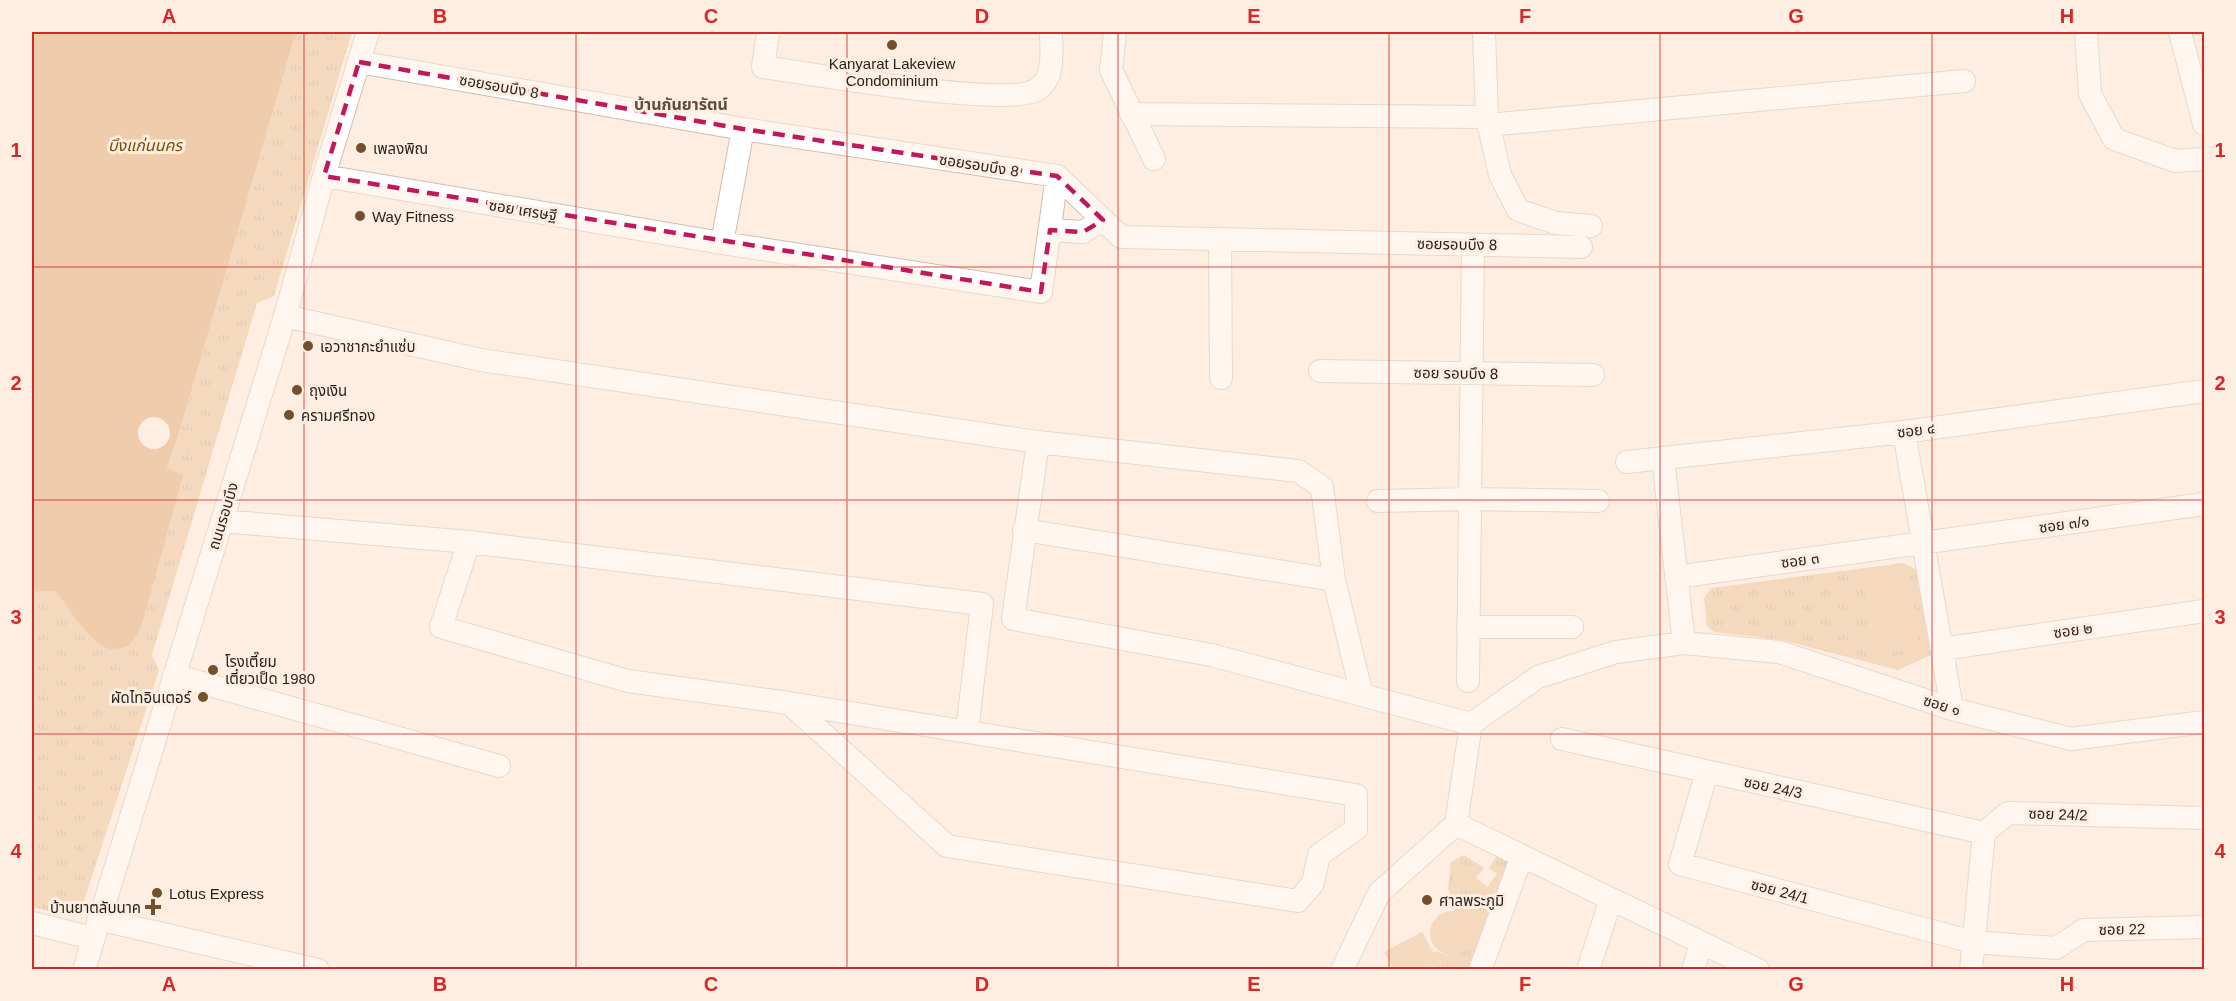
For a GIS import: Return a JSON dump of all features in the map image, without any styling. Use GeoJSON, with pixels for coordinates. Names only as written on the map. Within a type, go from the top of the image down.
{"type":"FeatureCollection","features":[{"type":"Feature","properties":{"kind":"street","name":"ถนนรอบบึง"},"geometry":{"type":"LineString","coordinates":[[84,969],[285,316],[324,176],[368,32]]}},
{"type":"Feature","properties":{"kind":"street"},"geometry":{"type":"LineString","coordinates":[[768,32],[763,67],[939,91],[1001,96],[1034,92],[1042,85],[1049,75],[1051,64],[1051,32]]}},
{"type":"Feature","properties":{"kind":"street"},"geometry":{"type":"LineString","coordinates":[[1115,32],[1111,70],[1154,159]]}},
{"type":"Feature","properties":{"kind":"street"},"geometry":{"type":"LineString","coordinates":[[1484,32],[1488,121],[1500,175],[1518,210],[1556,223],[1591,226]]}},
{"type":"Feature","properties":{"kind":"street"},"geometry":{"type":"LineString","coordinates":[[2086,32],[2090,94],[2114,140],[2175,161],[2205,159]]}},
{"type":"Feature","properties":{"kind":"street"},"geometry":{"type":"LineString","coordinates":[[2180,32],[2205,124]]}},
{"type":"Feature","properties":{"kind":"street","name":"ซอยรอบบึง 8"},"geometry":{"type":"LineString","coordinates":[[359,62],[743,129],[1057,176],[1121,237],[1581,247]]}},
{"type":"Feature","properties":{"kind":"street"},"geometry":{"type":"LineString","coordinates":[[1131,114],[1488,121],[1964,81]]}},
{"type":"Feature","properties":{"kind":"street"},"geometry":{"type":"LineString","coordinates":[[722,243],[743,129]]}},
{"type":"Feature","properties":{"kind":"street","name":"ซอย เศรษฐี"},"geometry":{"type":"LineString","coordinates":[[324,176],[722,243],[1041,292],[1050,231]]}},
{"type":"Feature","properties":{"kind":"street"},"geometry":{"type":"LineString","coordinates":[[1057,176],[1050,231],[1083,232],[1102,220]]}},
{"type":"Feature","properties":{"kind":"street"},"geometry":{"type":"LineString","coordinates":[[1220,240],[1221,378]]}},
{"type":"Feature","properties":{"kind":"street"},"geometry":{"type":"LineString","coordinates":[[1468,681],[1473,245]]}},
{"type":"Feature","properties":{"kind":"street"},"geometry":{"type":"LineString","coordinates":[[285,316],[481,360],[1038,442],[1298,471],[1322,487],[1334,580],[1362,695]]}},
{"type":"Feature","properties":{"kind":"street","name":"ซอย รอบบึง 8"},"geometry":{"type":"LineString","coordinates":[[1320,371],[1593,375]]}},
{"type":"Feature","properties":{"kind":"street","name":"ซอย ๔"},"geometry":{"type":"LineString","coordinates":[[1627,462],[1904,432],[2205,391]]}},
{"type":"Feature","properties":{"kind":"street"},"geometry":{"type":"LineString","coordinates":[[1904,432],[1952,709]]}},
{"type":"Feature","properties":{"kind":"street"},"geometry":{"type":"LineString","coordinates":[[1038,442],[1013,619],[1211,655],[1472,724],[1455,824],[1379,893],[1342,969]]}},
{"type":"Feature","properties":{"kind":"street"},"geometry":{"type":"LineString","coordinates":[[1663,459],[1684,644]]}},
{"type":"Feature","properties":{"kind":"street"},"geometry":{"type":"LineString","coordinates":[[1378,501],[1470,499],[1598,501]]}},
{"type":"Feature","properties":{"kind":"street","name":"ซอย ๓/๑"},"geometry":{"type":"LineString","coordinates":[[1924,544],[2205,504]]}},
{"type":"Feature","properties":{"kind":"street"},"geometry":{"type":"LineString","coordinates":[[222,521],[468,542],[982,604],[967,731]]}},
{"type":"Feature","properties":{"kind":"street"},"geometry":{"type":"LineString","coordinates":[[1024,530],[1334,580]]}},
{"type":"Feature","properties":{"kind":"street"},"geometry":{"type":"LineString","coordinates":[[468,542],[441,627],[628,681],[789,703],[1356,795],[1356,829],[1319,855],[1312,883],[1298,901],[947,846],[789,703]]}},
{"type":"Feature","properties":{"kind":"street","name":"ซอย ๓"},"geometry":{"type":"LineString","coordinates":[[1676,577],[1924,544]]}},
{"type":"Feature","properties":{"kind":"street","name":"ซอย ๒"},"geometry":{"type":"LineString","coordinates":[[1942,649],[2205,611]]}},
{"type":"Feature","properties":{"kind":"street"},"geometry":{"type":"LineString","coordinates":[[1468,627],[1572,627]]}},
{"type":"Feature","properties":{"kind":"street","name":"ซอย ๑"},"geometry":{"type":"LineString","coordinates":[[1472,724],[1538,677],[1616,652],[1684,644],[1779,652],[1952,709],[2071,739],[2205,722]]}},
{"type":"Feature","properties":{"kind":"street"},"geometry":{"type":"LineString","coordinates":[[174,675],[499,766]]}},
{"type":"Feature","properties":{"kind":"street","name":"ซอย 24/3"},"geometry":{"type":"LineString","coordinates":[[1562,739],[1984,833]]}},
{"type":"Feature","properties":{"kind":"street","name":"ซอย 24/1"},"geometry":{"type":"LineString","coordinates":[[1707,772],[1680,864],[1972,942]]}},
{"type":"Feature","properties":{"kind":"street","name":"ซอย 24/2"},"geometry":{"type":"LineString","coordinates":[[1984,833],[2008,813],[2205,818]]}},
{"type":"Feature","properties":{"kind":"street"},"geometry":{"type":"LineString","coordinates":[[1455,824],[1701,944],[1758,969]]}},
{"type":"Feature","properties":{"kind":"street"},"geometry":{"type":"LineString","coordinates":[[1971,969],[1984,833]]}},
{"type":"Feature","properties":{"kind":"street"},"geometry":{"type":"LineString","coordinates":[[1480,969],[1522,856]]}},
{"type":"Feature","properties":{"kind":"street"},"geometry":{"type":"LineString","coordinates":[[1588,969],[1611,899]]}},
{"type":"Feature","properties":{"kind":"street"},"geometry":{"type":"LineString","coordinates":[[32,922],[95,929],[318,969]]}},
{"type":"Feature","properties":{"kind":"street","name":"ซอย 22"},"geometry":{"type":"LineString","coordinates":[[1972,942],[2056,948],[2084,930],[2205,927]]}},
{"type":"Feature","properties":{"kind":"street"},"geometry":{"type":"LineString","coordinates":[[1693,969],[1701,944]]}},
{"type":"Feature","properties":{"kind":"highlighted area"},"geometry":{"type":"Polygon","coordinates":[[[359,62],[743,129],[1057,176],[1103,220],[1083,232],[1050,230],[1041,292],[324,176],[359,62]]]}},
{"type":"Feature","properties":{"kind":"green space"},"geometry":{"type":"Polygon","coordinates":[[[296,32],[352,32],[274,296],[257,303],[152,655],[159,670],[84,901],[80,908],[66,915],[32,907],[32,592],[55,591],[89,633],[130,645],[141,628],[182,475],[167,468],[296,32]]]}},
{"type":"Feature","properties":{"kind":"green space"},"geometry":{"type":"Polygon","coordinates":[[[1903,563],[1917,570],[1931,655],[1898,670],[1781,640],[1714,632],[1707,626],[1704,598],[1711,588],[1903,563]]]}},
{"type":"Feature","properties":{"kind":"green space"},"geometry":{"type":"Polygon","coordinates":[[[1910,572],[1920,649],[1872,655],[1863,577],[1910,572]]]}},
{"type":"Feature","properties":{"kind":"green space"},"geometry":{"type":"Polygon","coordinates":[[[1498,854],[1509,860],[1472,969],[1427,970],[1439,963],[1433,953],[1437,951],[1446,955],[1471,924],[1467,917],[1454,911],[1448,889],[1451,862],[1464,855],[1484,868],[1476,878],[1487,887],[1497,874],[1489,868],[1498,854]]]}},
{"type":"Feature","properties":{"kind":"green space"},"geometry":{"type":"Polygon","coordinates":[[[1452,911],[1468,917],[1474,933],[1468,949],[1452,955],[1436,949],[1430,933],[1436,917],[1452,911]]]}},
{"type":"Feature","properties":{"kind":"green space"},"geometry":{"type":"Polygon","coordinates":[[[1422,932],[1439,963],[1427,969],[1393,969],[1384,952],[1422,932]]]}},
{"type":"Feature","properties":{"kind":"water","name":"บึงแก่นนคร"},"geometry":{"type":"Polygon","coordinates":[[[32,32],[296,32],[167,468],[183,475],[141,628],[130,645],[116,649],[104,647],[88,634],[55,591],[32,592],[32,32]]]}},
{"type":"Feature","properties":{"kind":"pier"},"geometry":{"type":"Polygon","coordinates":[[[154,417],[165,422],[170,433],[165,444],[154,449],[143,444],[138,433],[143,422],[154,417]]]}},
{"type":"Feature","properties":{"kind":"place","name":"Kanyarat Lakeview Condominium"},"geometry":{"type":"Point","coordinates":[892,45]}},
{"type":"Feature","properties":{"kind":"place","name":"เพลงพิณ"},"geometry":{"type":"Point","coordinates":[361,148]}},
{"type":"Feature","properties":{"kind":"place","name":"Way Fitness"},"geometry":{"type":"Point","coordinates":[360,216]}},
{"type":"Feature","properties":{"kind":"place","name":"เอวาชากะยำแซ่บ"},"geometry":{"type":"Point","coordinates":[308,346]}},
{"type":"Feature","properties":{"kind":"place","name":"ถุงเงิน"},"geometry":{"type":"Point","coordinates":[297,390]}},
{"type":"Feature","properties":{"kind":"place","name":"ครามศรีทอง"},"geometry":{"type":"Point","coordinates":[289,415]}},
{"type":"Feature","properties":{"kind":"place","name":"โรงเตี๊ยม เตี๋ยวเป็ด 1980"},"geometry":{"type":"Point","coordinates":[213,670]}},
{"type":"Feature","properties":{"kind":"place","name":"ผัดไทอินเตอร์"},"geometry":{"type":"Point","coordinates":[203,697]}},
{"type":"Feature","properties":{"kind":"place","name":"Lotus Express"},"geometry":{"type":"Point","coordinates":[157,893]}},
{"type":"Feature","properties":{"kind":"place","name":"ศาลพระภูมิ"},"geometry":{"type":"Point","coordinates":[1427,900]}},
{"type":"Feature","properties":{"kind":"place","name":"บ้านยาตลับนาค"},"geometry":{"type":"Point","coordinates":[153,907]}},
{"type":"Feature","properties":{"kind":"district","name":"บ้านกันยารัตน์"},"geometry":{"type":"Point","coordinates":[681,104]}}]}
